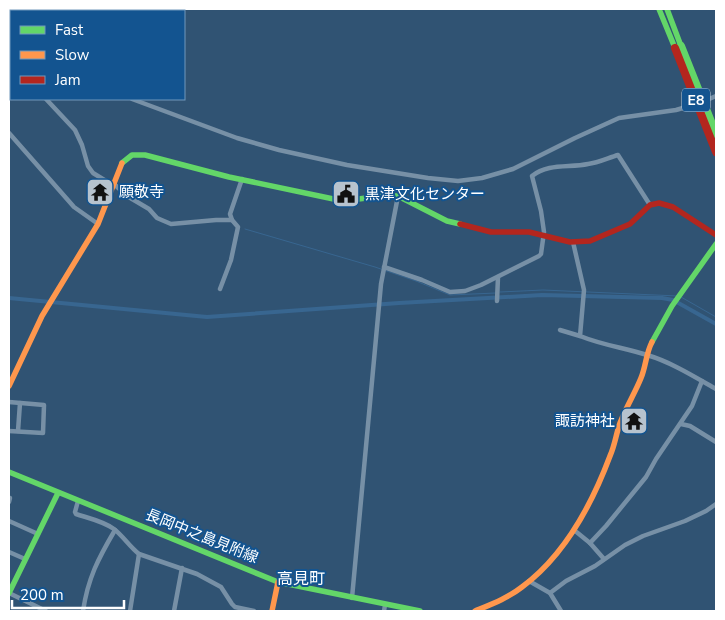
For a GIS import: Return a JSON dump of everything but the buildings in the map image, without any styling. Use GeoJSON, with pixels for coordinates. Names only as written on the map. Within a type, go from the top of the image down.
{"type":"FeatureCollection","features":[{"type":"Feature","properties":{"kind":"main road","name":"E8"},"geometry":{"type":"LineString","coordinates":[[659,9],[716,152]]}},
{"type":"Feature","properties":{"kind":"main road","name":"E8"},"geometry":{"type":"LineString","coordinates":[[666,9],[716,134]]}},
{"type":"Feature","properties":{"kind":"main road"},"geometry":{"type":"LineString","coordinates":[[9,386],[42,316],[98,224],[124,160],[132,155],[139,154],[242,180],[343,201],[398,196],[447,221],[491,232],[529,232],[574,242],[590,240],[611,234],[630,224],[650,205],[659,203],[674,207],[716,236]]}},
{"type":"Feature","properties":{"kind":"main road"},"geometry":{"type":"LineString","coordinates":[[475,611],[504,600],[516,592],[556,555],[574,530],[584,514],[610,458],[621,421],[642,374],[649,349],[676,300],[716,244]]}},
{"type":"Feature","properties":{"kind":"main road","name":"長岡中之島見附線"},"geometry":{"type":"LineString","coordinates":[[9,472],[278,582],[352,598],[385,608],[420,611]]}},
{"type":"Feature","properties":{"kind":"main road"},"geometry":{"type":"LineString","coordinates":[[9,593],[58,493]]}},
{"type":"Feature","properties":{"kind":"main road"},"geometry":{"type":"LineString","coordinates":[[272,611],[278,582]]}},
{"type":"Feature","properties":{"kind":"street"},"geometry":{"type":"LineString","coordinates":[[135,100],[228,134],[279,150],[347,165],[458,181],[482,178],[513,169],[619,118],[676,110],[716,96]]}},
{"type":"Feature","properties":{"kind":"street"},"geometry":{"type":"LineString","coordinates":[[711,99],[716,104]]}},
{"type":"Feature","properties":{"kind":"street"},"geometry":{"type":"LineString","coordinates":[[47,100],[74,130],[91,170],[100,178],[114,184],[127,196],[149,209],[157,218],[171,224],[232,220]]}},
{"type":"Feature","properties":{"kind":"street"},"geometry":{"type":"LineString","coordinates":[[9,133],[74,207],[98,224]]}},
{"type":"Feature","properties":{"kind":"street"},"geometry":{"type":"LineString","coordinates":[[384,267],[450,292],[465,291],[498,277],[541,254],[544,235],[541,212],[532,176],[551,167],[591,164],[618,155],[650,205]]}},
{"type":"Feature","properties":{"kind":"street"},"geometry":{"type":"LineString","coordinates":[[220,289],[231,260],[238,227],[230,214],[242,180]]}},
{"type":"Feature","properties":{"kind":"street"},"geometry":{"type":"LineString","coordinates":[[352,598],[381,284],[398,196]]}},
{"type":"Feature","properties":{"kind":"street"},"geometry":{"type":"LineString","coordinates":[[574,242],[584,290],[580,336]]}},
{"type":"Feature","properties":{"kind":"street"},"geometry":{"type":"LineString","coordinates":[[497,301],[498,277]]}},
{"type":"Feature","properties":{"kind":"street"},"geometry":{"type":"LineString","coordinates":[[560,330],[611,347],[648,355],[716,387]]}},
{"type":"Feature","properties":{"kind":"street"},"geometry":{"type":"LineString","coordinates":[[590,543],[646,477],[656,458],[692,406],[702,381]]}},
{"type":"Feature","properties":{"kind":"street"},"geometry":{"type":"LineString","coordinates":[[9,402],[44,405],[43,433],[9,431]]}},
{"type":"Feature","properties":{"kind":"street"},"geometry":{"type":"LineString","coordinates":[[18,431],[20,403]]}},
{"type":"Feature","properties":{"kind":"street"},"geometry":{"type":"LineString","coordinates":[[680,424],[690,426],[716,442]]}},
{"type":"Feature","properties":{"kind":"street"},"geometry":{"type":"LineString","coordinates":[[78,501],[76,514],[108,525],[139,554],[182,568],[221,586],[235,607],[254,611]]}},
{"type":"Feature","properties":{"kind":"street"},"geometry":{"type":"LineString","coordinates":[[550,593],[566,581],[635,539],[685,521],[716,504]]}},
{"type":"Feature","properties":{"kind":"street"},"geometry":{"type":"LineString","coordinates":[[108,525],[112,514]]}},
{"type":"Feature","properties":{"kind":"street"},"geometry":{"type":"LineString","coordinates":[[9,521],[38,534]]}},
{"type":"Feature","properties":{"kind":"street"},"geometry":{"type":"LineString","coordinates":[[83,611],[85,592],[92,573],[115,530]]}},
{"type":"Feature","properties":{"kind":"street"},"geometry":{"type":"LineString","coordinates":[[574,530],[590,543],[604,559]]}},
{"type":"Feature","properties":{"kind":"street"},"geometry":{"type":"LineString","coordinates":[[9,552],[25,559]]}},
{"type":"Feature","properties":{"kind":"street"},"geometry":{"type":"LineString","coordinates":[[130,611],[139,554]]}},
{"type":"Feature","properties":{"kind":"street"},"geometry":{"type":"LineString","coordinates":[[174,611],[182,568]]}},
{"type":"Feature","properties":{"kind":"street"},"geometry":{"type":"LineString","coordinates":[[529,581],[550,593],[562,611]]}},
{"type":"Feature","properties":{"kind":"street"},"geometry":{"type":"LineString","coordinates":[[9,593],[46,611]]}},
{"type":"Feature","properties":{"kind":"waterway"},"geometry":{"type":"LineString","coordinates":[[245,229],[375,267],[450,295],[496,293]]}},
{"type":"Feature","properties":{"kind":"waterway"},"geometry":{"type":"LineString","coordinates":[[500,292],[543,290],[678,296]]}},
{"type":"Feature","properties":{"kind":"waterway"},"geometry":{"type":"LineString","coordinates":[[9,298],[207,317],[542,295],[662,298],[673,300],[716,324]]}},
{"type":"Feature","properties":{"kind":"waterway"},"geometry":{"type":"LineString","coordinates":[[681,297],[716,317]]}},
{"type":"Feature","properties":{"kind":"traffic: fast"},"geometry":{"type":"LineString","coordinates":[[659,9],[675,48]]}},
{"type":"Feature","properties":{"kind":"traffic: fast"},"geometry":{"type":"LineString","coordinates":[[667,9],[681,46]]}},
{"type":"Feature","properties":{"kind":"traffic: fast"},"geometry":{"type":"LineString","coordinates":[[681,46],[716,134]]}},
{"type":"Feature","properties":{"kind":"traffic: fast"},"geometry":{"type":"LineString","coordinates":[[122,163],[132,155],[145,155],[229,177],[343,201],[398,196],[447,221],[460,224]]}},
{"type":"Feature","properties":{"kind":"traffic: fast"},"geometry":{"type":"LineString","coordinates":[[652,342],[672,306],[716,244]]}},
{"type":"Feature","properties":{"kind":"traffic: fast"},"geometry":{"type":"LineString","coordinates":[[9,472],[278,582],[420,611]]}},
{"type":"Feature","properties":{"kind":"traffic: fast"},"geometry":{"type":"LineString","coordinates":[[9,593],[58,493]]}},
{"type":"Feature","properties":{"kind":"traffic: slow"},"geometry":{"type":"LineString","coordinates":[[9,386],[42,316],[98,224],[122,163]]}},
{"type":"Feature","properties":{"kind":"traffic: slow"},"geometry":{"type":"LineString","coordinates":[[475,611],[517,591],[537,574],[564,545],[595,492],[603,474],[620,423],[641,378],[652,342]]}},
{"type":"Feature","properties":{"kind":"traffic: slow"},"geometry":{"type":"LineString","coordinates":[[272,611],[278,582]]}},
{"type":"Feature","properties":{"kind":"traffic: jam"},"geometry":{"type":"LineString","coordinates":[[675,48],[716,152]]}},
{"type":"Feature","properties":{"kind":"traffic: jam"},"geometry":{"type":"LineString","coordinates":[[460,224],[491,232],[529,232],[570,242],[590,241],[630,224],[650,205],[659,203],[673,207],[716,235]]}},
{"type":"Feature","properties":{"kind":"place","name":"願敬寺"},"geometry":{"type":"Point","coordinates":[100,192]}},
{"type":"Feature","properties":{"kind":"place","name":"黒津文化センター"},"geometry":{"type":"Point","coordinates":[346,194]}},
{"type":"Feature","properties":{"kind":"place","name":"諏訪神社"},"geometry":{"type":"Point","coordinates":[634,421]}},
{"type":"Feature","properties":{"kind":"district","name":"高見町"},"geometry":{"type":"Point","coordinates":[301,578]}}]}
